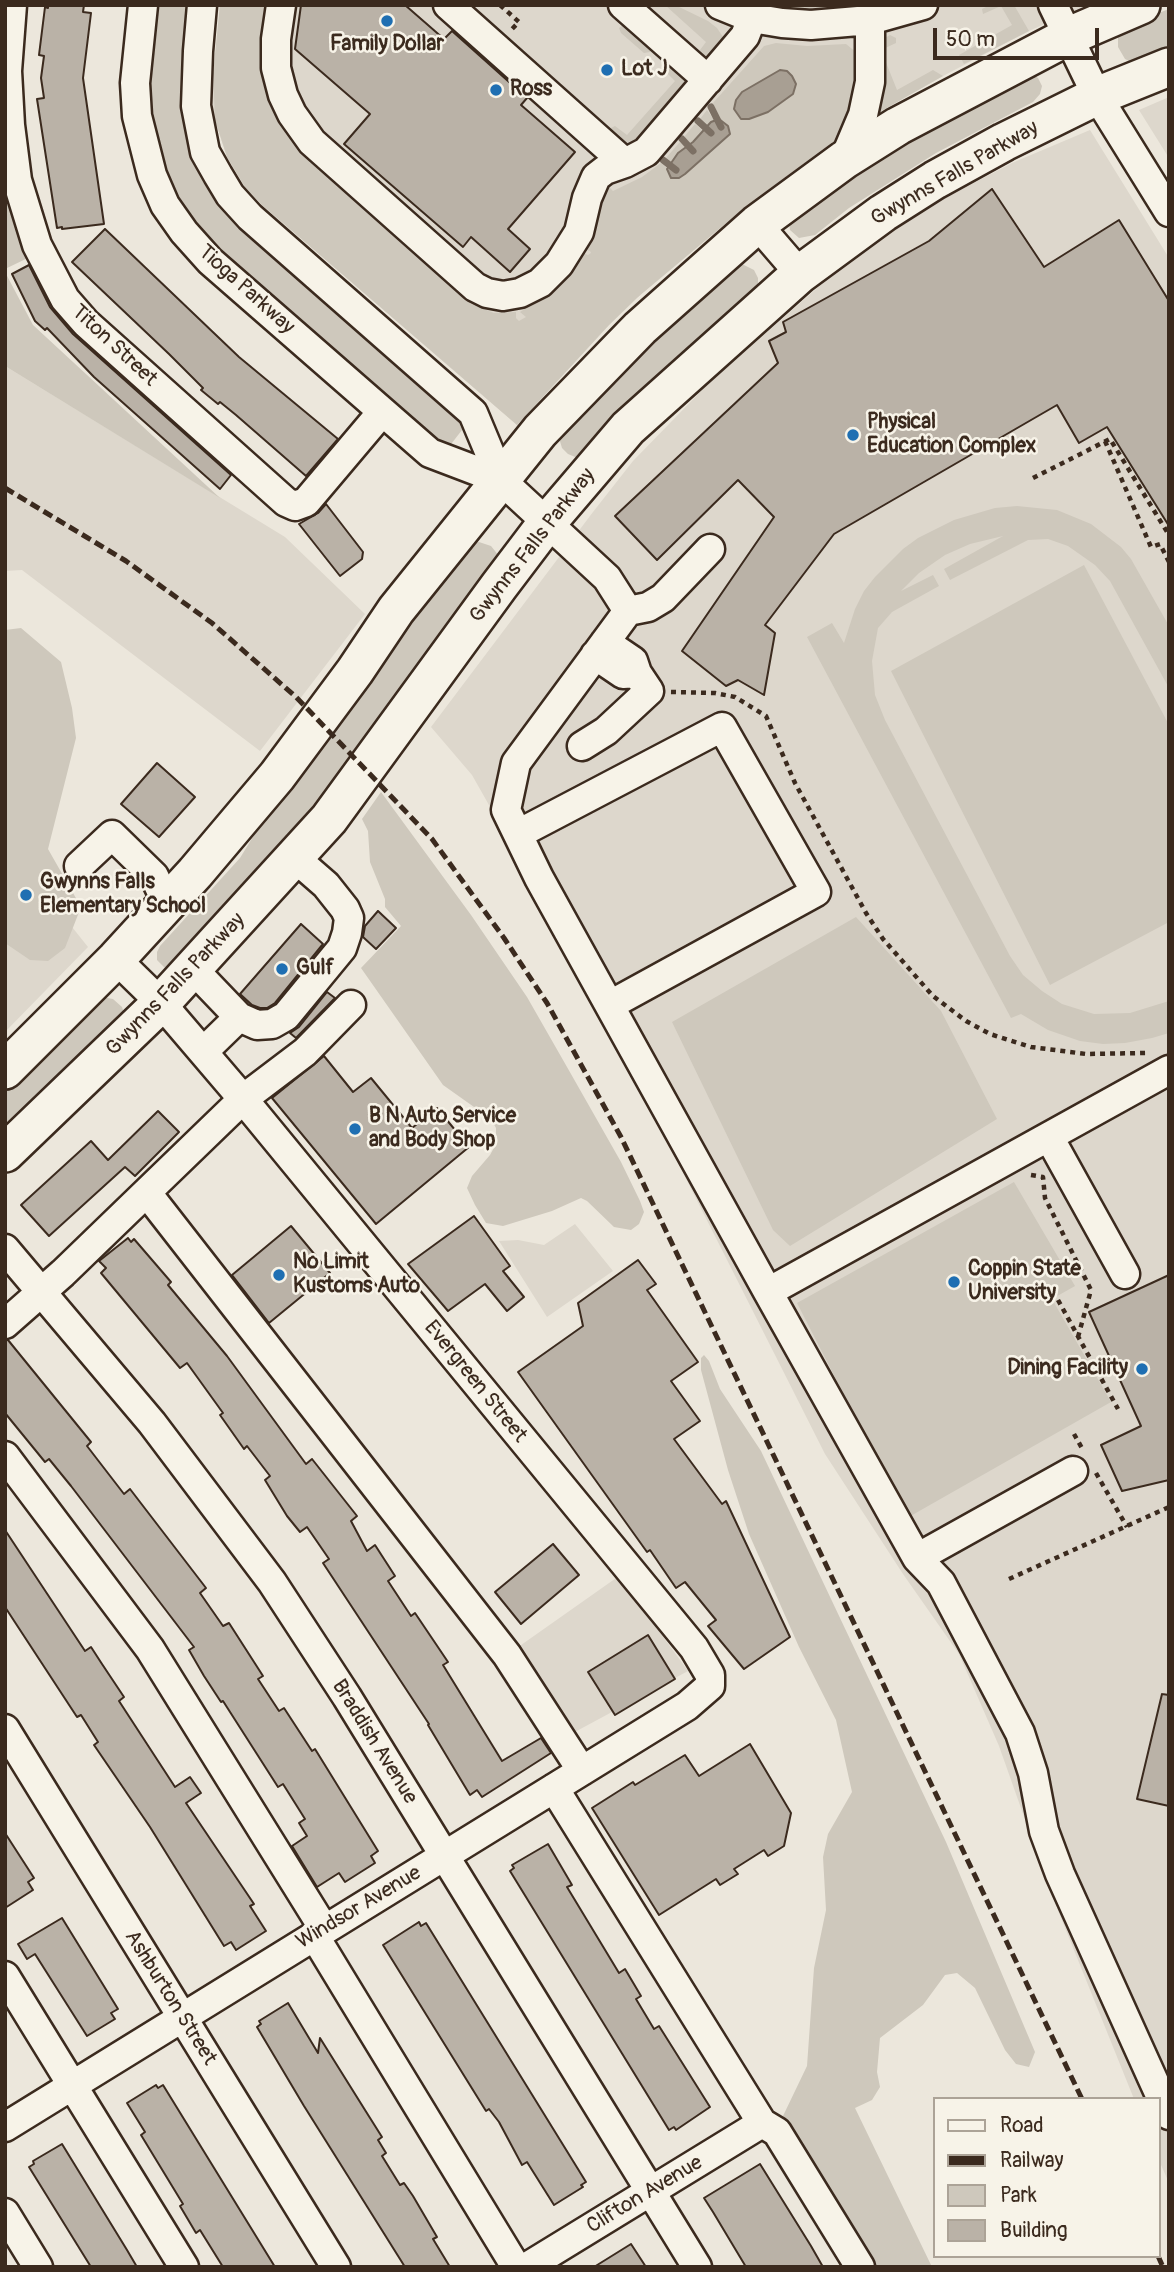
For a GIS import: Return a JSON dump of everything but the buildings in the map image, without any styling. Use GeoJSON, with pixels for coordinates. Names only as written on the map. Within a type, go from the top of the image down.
{"type":"FeatureCollection","features":[{"type":"Feature","properties":{"kind":"main road"},"geometry":{"type":"LineString","coordinates":[[5,1070],[116,959],[277,776],[355,671],[396,610],[540,431],[640,328],[757,225],[844,160],[1061,21],[1141,5]]}},
{"type":"Feature","properties":{"kind":"main road","name":"Gwynns Falls Parkway"},"geometry":{"type":"LineString","coordinates":[[5,1153],[161,1003],[295,858],[345,798],[546,524],[628,428],[800,274],[883,213],[935,180],[1097,96],[1169,67]]}},
{"type":"Feature","properties":{"kind":"street","name":"Titon Street"},"geometry":{"type":"LineString","coordinates":[[12,5],[7,71],[17,180],[37,245],[65,299],[86,323],[286,502],[295,506],[306,502],[382,412]]}},
{"type":"Feature","properties":{"kind":"street","name":"Tioga Parkway"},"geometry":{"type":"LineString","coordinates":[[144,5],[135,83],[137,116],[152,175],[165,205],[184,232],[210,261],[430,453],[501,480]]}},
{"type":"Feature","properties":{"kind":"street","name":"Tioga Parkway"},"geometry":{"type":"LineString","coordinates":[[202,5],[196,106],[205,152],[230,195],[250,217],[473,413],[501,480],[607,578],[628,611]]}},
{"type":"Feature","properties":{"kind":"street"},"geometry":{"type":"LineString","coordinates":[[281,5],[276,39],[276,68],[283,95],[292,114],[312,142],[465,278],[487,293],[503,296],[520,293],[540,283],[559,264],[579,232],[587,198],[596,177],[605,170],[646,152],[746,36],[752,18]]}},
{"type":"Feature","properties":{"kind":"street"},"geometry":{"type":"LineString","coordinates":[[448,5],[625,163]]}},
{"type":"Feature","properties":{"kind":"street"},"geometry":{"type":"LineString","coordinates":[[623,5],[708,80]]}},
{"type":"Feature","properties":{"kind":"street"},"geometry":{"type":"LineString","coordinates":[[720,5],[752,18],[811,25],[870,20],[923,5]]}},
{"type":"Feature","properties":{"kind":"street"},"geometry":{"type":"LineString","coordinates":[[844,160],[863,116],[870,82],[870,20]]}},
{"type":"Feature","properties":{"kind":"street"},"geometry":{"type":"LineString","coordinates":[[1061,21],[1097,96],[1169,212]]}},
{"type":"Feature","properties":{"kind":"street"},"geometry":{"type":"LineString","coordinates":[[757,225],[800,274]]}},
{"type":"Feature","properties":{"kind":"street"},"geometry":{"type":"LineString","coordinates":[[710,549],[663,598],[648,607],[628,611],[516,763],[506,810],[539,878],[768,1292],[918,1558],[941,1583],[1020,1733],[1033,1773],[1044,1831],[1060,1874],[1169,2115]]}},
{"type":"Feature","properties":{"kind":"street"},"geometry":{"type":"LineString","coordinates":[[582,746],[606,731],[643,682],[623,674],[600,648]]}},
{"type":"Feature","properties":{"kind":"street"},"geometry":{"type":"LineString","coordinates":[[518,834],[722,727],[816,892],[610,1005]]}},
{"type":"Feature","properties":{"kind":"street"},"geometry":{"type":"LineString","coordinates":[[79,866],[111,835],[154,876],[167,903]]}},
{"type":"Feature","properties":{"kind":"street"},"geometry":{"type":"LineString","coordinates":[[193,969],[239,1017],[257,1025],[272,1024],[286,1016],[342,948],[349,918],[326,885],[295,858]]}},
{"type":"Feature","properties":{"kind":"street","name":"Evergreen Street"},"geometry":{"type":"LineString","coordinates":[[116,959],[161,1003],[243,1099],[694,1648],[710,1675],[710,1686]]}},
{"type":"Feature","properties":{"kind":"street"},"geometry":{"type":"LineString","coordinates":[[5,1324],[43,1292],[243,1099],[305,1052],[351,1005]]}},
{"type":"Feature","properties":{"kind":"street"},"geometry":{"type":"LineString","coordinates":[[203,1052],[239,1017]]}},
{"type":"Feature","properties":{"kind":"street"},"geometry":{"type":"LineString","coordinates":[[768,1292],[1049,1137],[1163,1062]]}},
{"type":"Feature","properties":{"kind":"street"},"geometry":{"type":"LineString","coordinates":[[1049,1137],[1125,1274]]}},
{"type":"Feature","properties":{"kind":"street"},"geometry":{"type":"LineString","coordinates":[[147,1193],[492,1636],[582,1771]]}},
{"type":"Feature","properties":{"kind":"street","name":"Braddish Avenue"},"geometry":{"type":"LineString","coordinates":[[5,1249],[160,1433],[272,1582],[347,1697],[697,2267]]}},
{"type":"Feature","properties":{"kind":"street"},"geometry":{"type":"LineString","coordinates":[[5,1456],[149,1649],[319,1932],[532,2265]]}},
{"type":"Feature","properties":{"kind":"street"},"geometry":{"type":"LineString","coordinates":[[918,1558],[1085,1466]]}},
{"type":"Feature","properties":{"kind":"street","name":"Windsor Avenue"},"geometry":{"type":"LineString","coordinates":[[5,2127],[687,1706],[710,1686]]}},
{"type":"Feature","properties":{"kind":"street","name":"Ashburton Street"},"geometry":{"type":"LineString","coordinates":[[5,1729],[336,2267]]}},
{"type":"Feature","properties":{"kind":"street"},"geometry":{"type":"LineString","coordinates":[[554,1788],[762,2123],[777,2132],[860,2267]]}},
{"type":"Feature","properties":{"kind":"street"},"geometry":{"type":"LineString","coordinates":[[5,1976],[184,2267]]}},
{"type":"Feature","properties":{"kind":"street","name":"Clifton Avenue"},"geometry":{"type":"LineString","coordinates":[[532,2265],[762,2123]]}},
{"type":"Feature","properties":{"kind":"street"},"geometry":{"type":"LineString","coordinates":[[5,2213],[38,2267]]}},
{"type":"Feature","properties":{"kind":"path"},"geometry":{"type":"LineString","coordinates":[[1033,478],[1110,439],[1169,535]]}},
{"type":"Feature","properties":{"kind":"path"},"geometry":{"type":"LineString","coordinates":[[1105,441],[1151,547],[1160,544],[1169,562]]}},
{"type":"Feature","properties":{"kind":"path"},"geometry":{"type":"LineString","coordinates":[[643,682],[735,697],[766,716],[795,783],[883,939],[933,996],[966,1021],[989,1034],[1031,1047],[1163,1062]]}},
{"type":"Feature","properties":{"kind":"path"},"geometry":{"type":"LineString","coordinates":[[1026,1175],[1043,1177],[1045,1198],[1091,1290],[1078,1337]]}},
{"type":"Feature","properties":{"kind":"path"},"geometry":{"type":"LineString","coordinates":[[1058,1300],[1118,1409]]}},
{"type":"Feature","properties":{"kind":"path"},"geometry":{"type":"LineString","coordinates":[[1074,1433],[1085,1466],[1127,1527]]}},
{"type":"Feature","properties":{"kind":"path"},"geometry":{"type":"LineString","coordinates":[[1009,1579],[1169,1507]]}},
{"type":"Feature","properties":{"kind":"shaded area"},"geometry":{"type":"Polygon","coordinates":[[[220,5],[1087,5],[1029,31],[943,76],[876,114],[789,174],[698,244],[638,297],[517,425],[262,205],[245,187],[227,157],[215,120],[212,97],[220,5]]]}},
{"type":"Feature","properties":{"kind":"shaded area"},"geometry":{"type":"Polygon","coordinates":[[[780,70],[787,71],[792,76],[796,84],[793,94],[768,112],[741,119],[734,109],[742,92],[780,70]]]}},
{"type":"Feature","properties":{"kind":"shaded area"},"geometry":{"type":"Polygon","coordinates":[[[1169,97],[1169,158],[1139,110],[1169,97]]]}},
{"type":"Feature","properties":{"kind":"shaded area"},"geometry":{"type":"Polygon","coordinates":[[[719,119],[728,126],[730,134],[685,174],[679,178],[671,178],[667,169],[678,153],[693,142],[711,122],[719,119]]]}},
{"type":"Feature","properties":{"kind":"shaded area","name":"Coppin State University"},"geometry":{"type":"Polygon","coordinates":[[[1090,130],[1169,258],[1169,2183],[1160,2163],[1160,2097],[1133,2097],[1051,1893],[999,1746],[959,1654],[825,1454],[567,943],[472,775],[431,727],[633,461],[707,385],[849,260],[943,199],[1012,163],[1090,130]]]}},
{"type":"Feature","properties":{"kind":"shaded area"},"geometry":{"type":"Polygon","coordinates":[[[5,366],[285,537],[365,614],[260,751],[22,570],[5,571],[5,366]]]}},
{"type":"Feature","properties":{"kind":"shaded area","name":"Gwynns Falls Elementary School"},"geometry":{"type":"Polygon","coordinates":[[[5,843],[88,947],[5,1032],[5,843]]]}},
{"type":"Feature","properties":{"kind":"shaded area"},"geometry":{"type":"Polygon","coordinates":[[[575,1224],[613,1271],[547,1317],[499,1241],[518,1240],[544,1245],[575,1224]]]}},
{"type":"Feature","properties":{"kind":"shaded area"},"geometry":{"type":"Polygon","coordinates":[[[619,1576],[688,1671],[573,1733],[514,1650],[619,1576]]]}},
{"type":"Feature","properties":{"kind":"green space"},"geometry":{"type":"Polygon","coordinates":[[[152,5],[192,5],[182,101],[187,138],[201,173],[218,201],[461,419],[462,430],[448,448],[445,449],[227,266],[179,203],[160,163],[145,89],[152,5]]]}},
{"type":"Feature","properties":{"kind":"green space"},"geometry":{"type":"Polygon","coordinates":[[[220,5],[269,5],[262,50],[263,78],[271,108],[289,137],[471,304],[494,313],[516,312],[519,321],[526,317],[520,312],[542,298],[582,253],[591,253],[584,249],[596,223],[606,190],[609,187],[613,191],[642,177],[661,163],[668,169],[670,162],[665,159],[680,142],[685,147],[690,144],[684,137],[695,124],[703,131],[707,127],[700,119],[707,110],[714,120],[719,119],[713,103],[764,46],[776,43],[807,46],[846,44],[857,53],[857,94],[838,138],[743,209],[638,297],[517,425],[262,205],[245,187],[227,157],[215,120],[213,73],[220,5]]]}},
{"type":"Feature","properties":{"kind":"green space"},"geometry":{"type":"Polygon","coordinates":[[[665,5],[675,5],[717,28],[725,40],[705,63],[697,54],[706,42],[665,5]]]}},
{"type":"Feature","properties":{"kind":"green space"},"geometry":{"type":"Polygon","coordinates":[[[752,5],[878,5],[820,14],[752,5]]]}},
{"type":"Feature","properties":{"kind":"green space"},"geometry":{"type":"Polygon","coordinates":[[[990,5],[1014,5],[1029,31],[964,64],[959,55],[1012,25],[1001,6],[983,14],[982,9],[990,5]]]}},
{"type":"Feature","properties":{"kind":"green space"},"geometry":{"type":"Polygon","coordinates":[[[1169,9],[1169,54],[1133,63],[1125,59],[1118,47],[1118,37],[1123,30],[1133,23],[1169,9]]]}},
{"type":"Feature","properties":{"kind":"green space"},"geometry":{"type":"Polygon","coordinates":[[[625,24],[651,47],[650,52],[644,53],[621,33],[619,28],[625,24]]]}},
{"type":"Feature","properties":{"kind":"green space"},"geometry":{"type":"Polygon","coordinates":[[[890,35],[896,38],[896,43],[881,50],[897,90],[933,70],[943,76],[876,114],[873,112],[879,89],[880,48],[885,38],[890,35]]]}},
{"type":"Feature","properties":{"kind":"green space"},"geometry":{"type":"Polygon","coordinates":[[[670,64],[687,79],[687,84],[637,143],[628,147],[610,133],[609,129],[615,126],[627,135],[675,81],[665,71],[665,67],[670,64]]]}},
{"type":"Feature","properties":{"kind":"green space"},"geometry":{"type":"Polygon","coordinates":[[[1032,74],[1042,86],[1040,94],[1033,102],[936,153],[849,208],[815,235],[799,238],[790,230],[789,223],[887,148],[1032,74]]]}},
{"type":"Feature","properties":{"kind":"green space"},"geometry":{"type":"Polygon","coordinates":[[[5,138],[32,256],[5,269],[5,138]]]}},
{"type":"Feature","properties":{"kind":"green space"},"geometry":{"type":"Polygon","coordinates":[[[740,263],[754,270],[758,278],[758,289],[580,459],[568,454],[562,448],[559,438],[587,397],[740,263]]]}},
{"type":"Feature","properties":{"kind":"green space"},"geometry":{"type":"Polygon","coordinates":[[[5,272],[33,325],[220,498],[5,366],[5,272]]]}},
{"type":"Feature","properties":{"kind":"green space"},"geometry":{"type":"Polygon","coordinates":[[[1017,506],[1057,510],[1091,524],[1121,547],[1131,559],[1169,626],[1169,688],[1110,581],[1095,565],[1068,546],[1048,539],[1028,540],[950,580],[944,569],[1003,536],[970,544],[945,555],[919,573],[901,591],[933,575],[939,586],[892,612],[878,628],[872,661],[875,695],[885,720],[1010,956],[1023,975],[1062,1004],[1094,1014],[1130,1013],[1169,1001],[1169,1033],[1152,1038],[1103,1044],[1080,1041],[1048,1030],[1021,1014],[1011,1018],[807,637],[832,623],[844,643],[864,591],[903,549],[918,538],[954,520],[995,508],[1017,506]]]}},
{"type":"Feature","properties":{"kind":"green space"},"geometry":{"type":"Polygon","coordinates":[[[479,542],[491,546],[499,556],[335,790],[168,969],[164,967],[157,960],[160,946],[240,858],[272,806],[463,551],[479,542]]]}},
{"type":"Feature","properties":{"kind":"green space"},"geometry":{"type":"Polygon","coordinates":[[[1084,565],[1169,725],[1169,922],[1050,985],[891,671],[1084,565]]]}},
{"type":"Feature","properties":{"kind":"green space"},"geometry":{"type":"Polygon","coordinates":[[[21,628],[61,662],[76,738],[48,849],[81,907],[65,948],[48,961],[30,960],[5,943],[5,630],[21,628]]]}},
{"type":"Feature","properties":{"kind":"green space"},"geometry":{"type":"Polygon","coordinates":[[[381,792],[527,997],[571,1074],[640,1201],[644,1212],[639,1224],[631,1230],[614,1227],[581,1198],[552,1211],[503,1226],[486,1223],[475,1205],[467,1188],[472,1176],[496,1144],[496,1128],[491,1119],[443,1085],[361,968],[401,926],[385,907],[385,899],[370,862],[368,831],[362,819],[381,792]]]}},
{"type":"Feature","properties":{"kind":"green space"},"geometry":{"type":"Polygon","coordinates":[[[856,917],[941,1011],[997,1119],[790,1246],[773,1230],[672,1022],[856,917]]]}},
{"type":"Feature","properties":{"kind":"green space"},"geometry":{"type":"Polygon","coordinates":[[[102,997],[113,999],[122,1007],[125,1016],[5,1138],[5,1086],[102,997]]]}},
{"type":"Feature","properties":{"kind":"green space"},"geometry":{"type":"Polygon","coordinates":[[[1014,1182],[1075,1286],[1052,1299],[1111,1402],[907,1518],[797,1303],[1014,1182]]]}},
{"type":"Feature","properties":{"kind":"green space"},"geometry":{"type":"Polygon","coordinates":[[[704,1355],[720,1389],[761,1451],[946,1842],[1035,2052],[1029,2067],[1016,2064],[1005,2050],[975,1988],[957,1973],[945,1975],[923,2005],[880,2038],[877,2072],[880,2087],[872,2100],[855,2108],[932,2267],[875,2267],[783,2116],[807,2066],[814,1968],[826,1910],[823,1857],[828,1834],[852,1792],[836,1720],[799,1647],[749,1534],[728,1470],[701,1370],[701,1358],[704,1355]]]}},
{"type":"Feature","properties":{"kind":"waterway"},"geometry":{"type":"LineString","coordinates":[[711,107],[721,127]]}},
{"type":"Feature","properties":{"kind":"waterway"},"geometry":{"type":"LineString","coordinates":[[698,121],[711,133]]}},
{"type":"Feature","properties":{"kind":"waterway"},"geometry":{"type":"LineString","coordinates":[[682,139],[693,151]]}},
{"type":"Feature","properties":{"kind":"waterway"},"geometry":{"type":"LineString","coordinates":[[663,160],[676,170]]}},
{"type":"Feature","properties":{"kind":"railway"},"geometry":{"type":"LineString","coordinates":[[5,488],[126,561],[212,623],[296,697],[432,839],[504,938],[547,1003],[621,1137],[1081,2097]]}},
{"type":"Feature","properties":{"kind":"railway"},"geometry":{"type":"LineString","coordinates":[[1159,2258],[1163,2267]]}},
{"type":"Feature","properties":{"kind":"place","name":"Family Dollar"},"geometry":{"type":"Point","coordinates":[387,21]}},
{"type":"Feature","properties":{"kind":"place","name":"Lot J"},"geometry":{"type":"Point","coordinates":[607,70]}},
{"type":"Feature","properties":{"kind":"place","name":"Ross"},"geometry":{"type":"Point","coordinates":[496,90]}},
{"type":"Feature","properties":{"kind":"place","name":"Physical Education Complex"},"geometry":{"type":"Point","coordinates":[853,435]}},
{"type":"Feature","properties":{"kind":"place","name":"Gwynns Falls Elementary School"},"geometry":{"type":"Point","coordinates":[26,895]}},
{"type":"Feature","properties":{"kind":"place","name":"Gulf"},"geometry":{"type":"Point","coordinates":[282,969]}},
{"type":"Feature","properties":{"kind":"place","name":"B N Auto Service and Body Shop"},"geometry":{"type":"Point","coordinates":[355,1129]}},
{"type":"Feature","properties":{"kind":"place","name":"No Limit Kustoms Auto"},"geometry":{"type":"Point","coordinates":[279,1275]}},
{"type":"Feature","properties":{"kind":"place","name":"Coppin State University"},"geometry":{"type":"Point","coordinates":[954,1282]}},
{"type":"Feature","properties":{"kind":"place","name":"Dining Facility"},"geometry":{"type":"Point","coordinates":[1142,1369]}}]}
